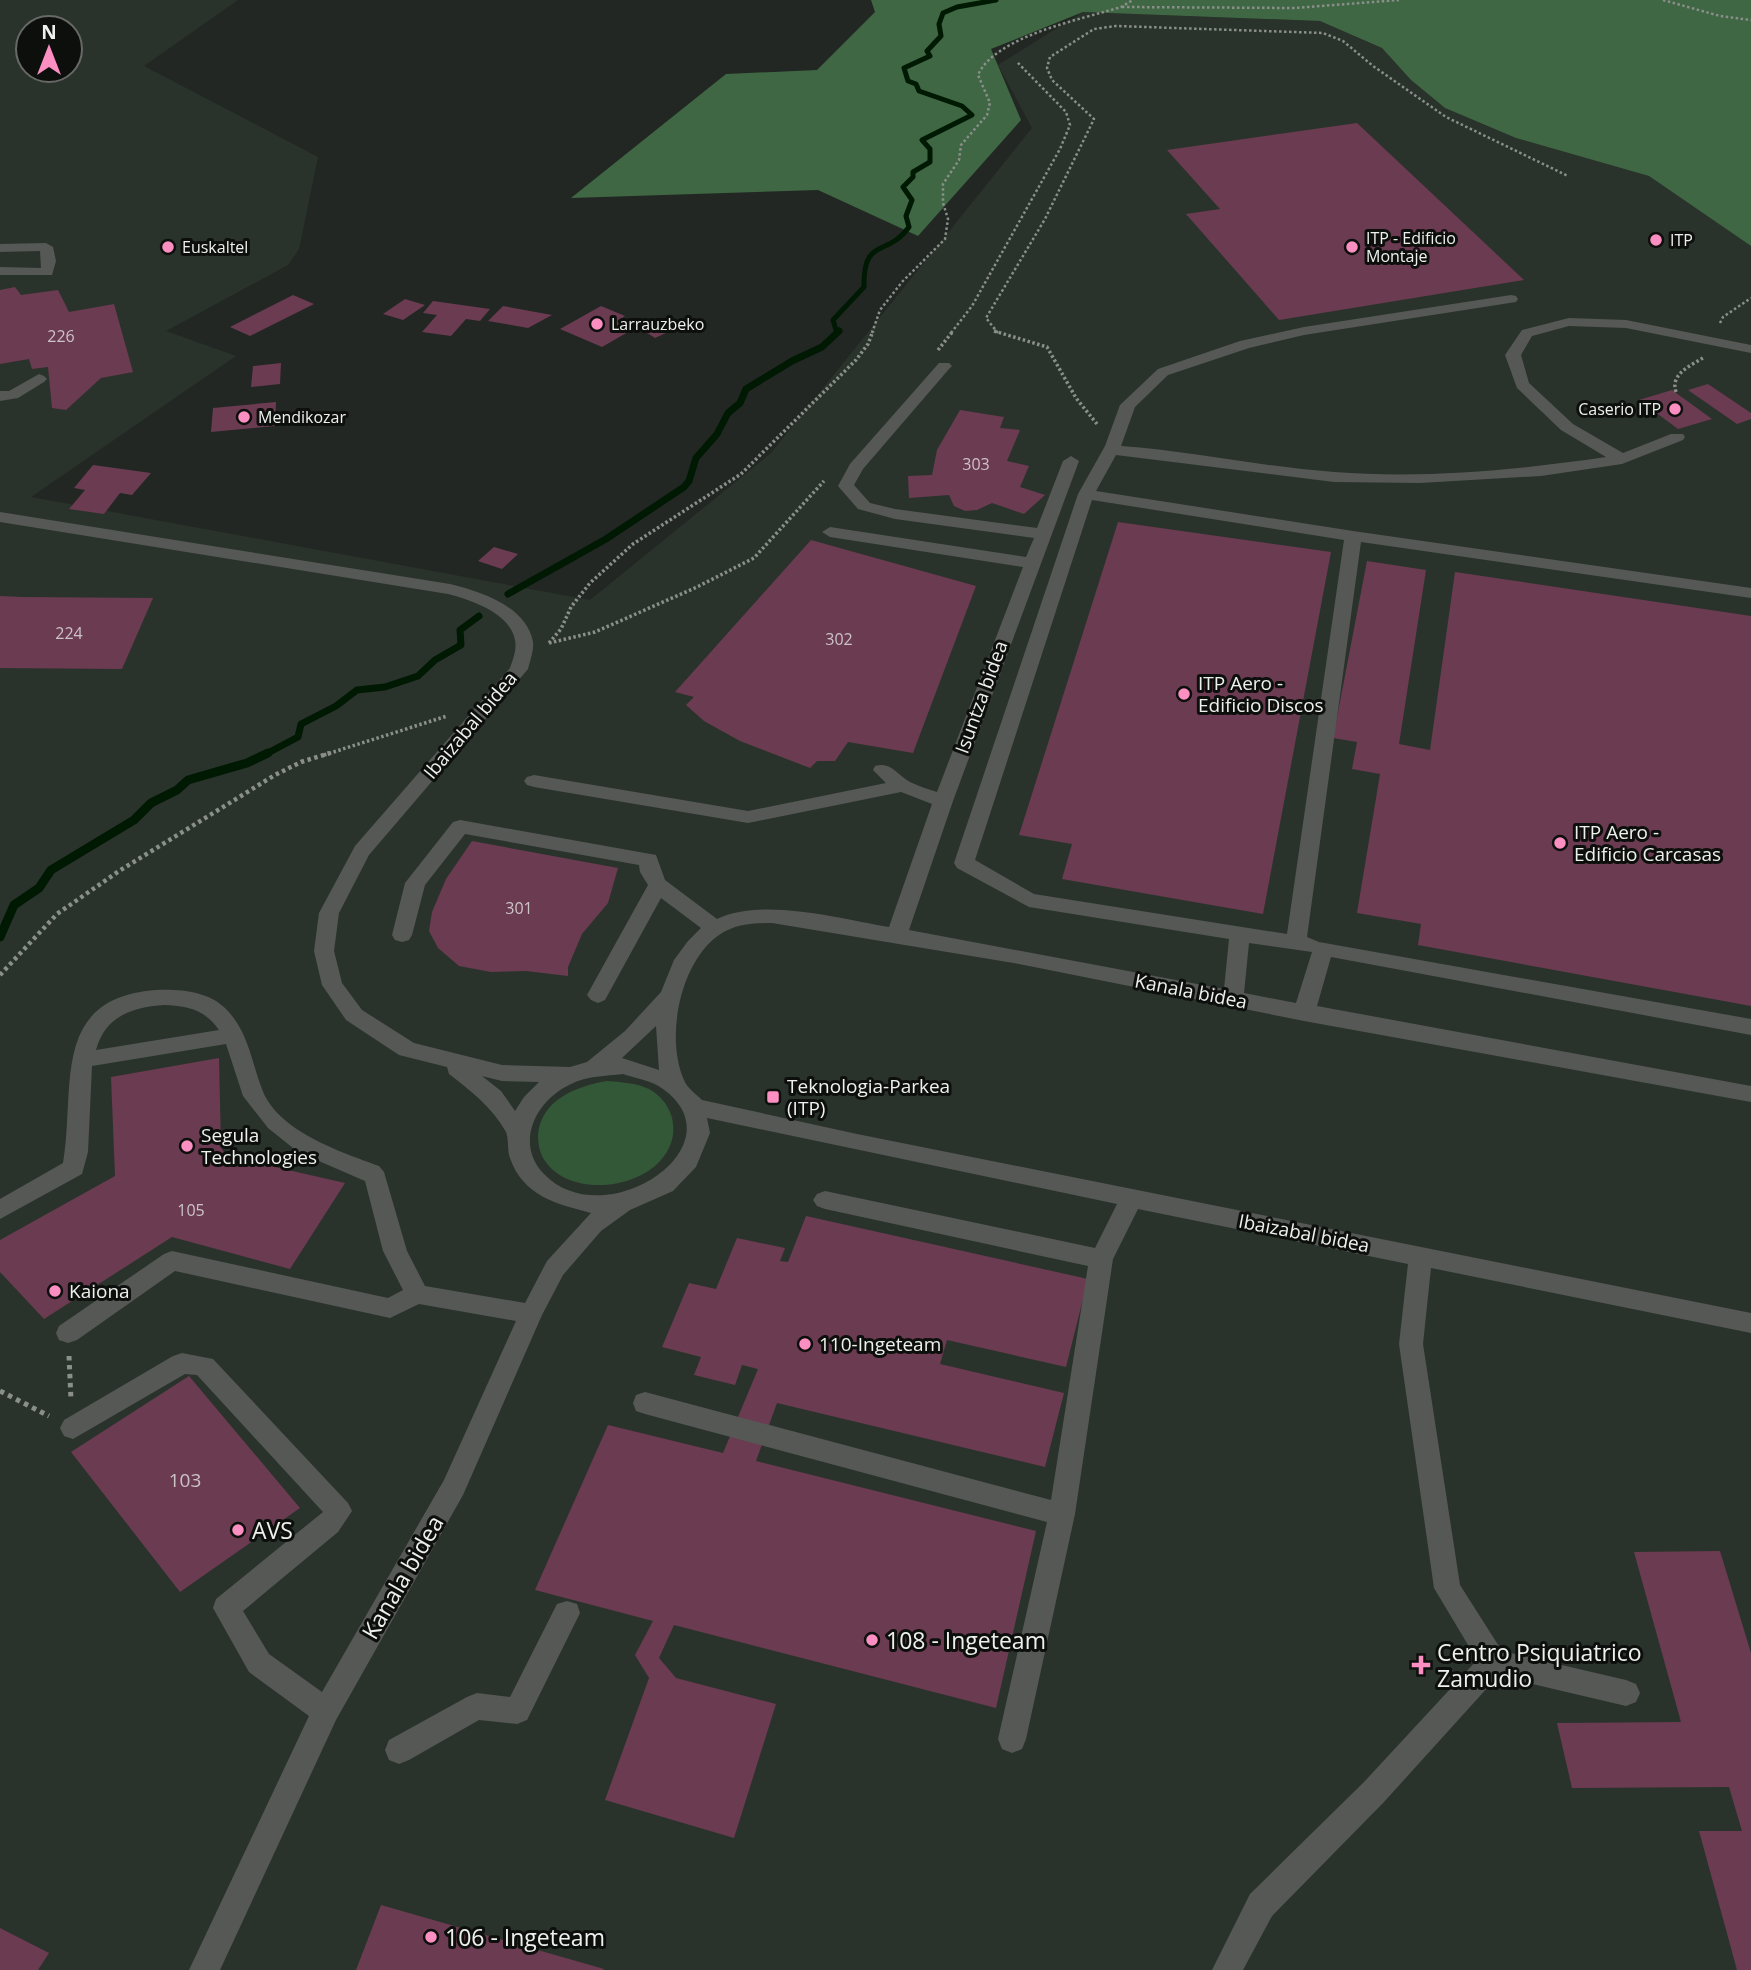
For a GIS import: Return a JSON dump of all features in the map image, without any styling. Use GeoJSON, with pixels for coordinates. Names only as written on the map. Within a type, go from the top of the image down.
{"type":"FeatureCollection","features":[{"type":"Feature","properties":{"kind":"street"},"geometry":{"type":"LineString","coordinates":[[0,248],[46,247],[49,261],[47,272],[0,271]]}},
{"type":"Feature","properties":{"kind":"street"},"geometry":{"type":"LineString","coordinates":[[1511,299],[1304,331],[1245,344],[1163,372],[1128,405],[1111,450],[1086,494],[964,863],[1029,900],[1296,941],[1751,1027]]}},
{"type":"Feature","properties":{"kind":"street"},"geometry":{"type":"LineString","coordinates":[[1622,459],[1567,427],[1522,385],[1514,355],[1527,333],[1569,322],[1626,324],[1751,348]]}},
{"type":"Feature","properties":{"kind":"street"},"geometry":{"type":"LineString","coordinates":[[938,362],[856,467],[846,486],[864,506],[874,509],[1041,534]]}},
{"type":"Feature","properties":{"kind":"street"},"geometry":{"type":"LineString","coordinates":[[0,396],[13,395],[39,379]]}},
{"type":"Feature","properties":{"kind":"street"},"geometry":{"type":"LineString","coordinates":[[1111,450],[1334,477],[1460,476],[1541,471],[1622,459],[1677,437]]}},
{"type":"Feature","properties":{"kind":"street","name":"Isuntza bidea"},"geometry":{"type":"LineString","coordinates":[[897,934],[1041,534],[1071,461]]}},
{"type":"Feature","properties":{"kind":"street"},"geometry":{"type":"LineString","coordinates":[[1086,494],[1353,536],[1751,593]]}},
{"type":"Feature","properties":{"kind":"street","name":"Ibaizabal bidea"},"geometry":{"type":"LineString","coordinates":[[0,517],[450,589],[479,597],[516,626],[523,638],[524,648],[519,669],[362,851],[329,913],[324,951],[332,985],[354,1015],[407,1049],[502,1073],[569,1075]]}},
{"type":"Feature","properties":{"kind":"street"},"geometry":{"type":"LineString","coordinates":[[830,532],[1031,563]]}},
{"type":"Feature","properties":{"kind":"street"},"geometry":{"type":"LineString","coordinates":[[1296,941],[1353,536]]}},
{"type":"Feature","properties":{"kind":"street"},"geometry":{"type":"LineString","coordinates":[[882,770],[902,786],[943,801]]}},
{"type":"Feature","properties":{"kind":"street"},"geometry":{"type":"LineString","coordinates":[[534,781],[748,817],[902,786]]}},
{"type":"Feature","properties":{"kind":"street"},"geometry":{"type":"LineString","coordinates":[[402,935],[415,883],[460,827],[649,860],[650,872],[658,885],[715,928]]}},
{"type":"Feature","properties":{"kind":"street"},"geometry":{"type":"LineString","coordinates":[[598,995],[658,885]]}},
{"type":"Feature","properties":{"kind":"street","name":"Kanala bidea"},"geometry":{"type":"LineString","coordinates":[[673,1082],[664,1044],[664,1025],[670,996],[692,947],[715,928],[731,921],[770,916],[897,934],[1304,1013],[1751,1094]]}},
{"type":"Feature","properties":{"kind":"street"},"geometry":{"type":"LineString","coordinates":[[1233,998],[1240,934]]}},
{"type":"Feature","properties":{"kind":"street"},"geometry":{"type":"LineString","coordinates":[[1304,1013],[1323,948]]}},
{"type":"Feature","properties":{"kind":"street"},"geometry":{"type":"LineString","coordinates":[[0,1210],[74,1168],[79,1143],[77,1098],[82,1060],[88,1039],[104,1015],[132,1000],[167,996],[200,1001],[221,1015],[235,1035],[255,1098],[297,1141],[371,1172],[376,1178],[395,1251],[417,1294]]}},
{"type":"Feature","properties":{"kind":"street","name":"Kanala bidea"},"geometry":{"type":"LineString","coordinates":[[596,1068],[633,1037],[670,996]]}},
{"type":"Feature","properties":{"kind":"street"},"geometry":{"type":"LineString","coordinates":[[82,1060],[235,1035]]}},
{"type":"Feature","properties":{"kind":"street","name":"Ibaizabal bidea"},"geometry":{"type":"LineString","coordinates":[[439,1059],[478,1082],[493,1097],[517,1132]]}},
{"type":"Feature","properties":{"kind":"street"},"geometry":{"type":"LineString","coordinates":[[624,1066],[650,1071],[673,1082],[686,1093],[694,1107],[699,1130],[694,1154],[678,1175],[653,1193],[622,1203],[594,1205],[566,1199],[544,1188],[527,1172],[518,1153],[517,1132],[526,1110],[544,1090],[569,1075],[596,1068],[624,1066]]}},
{"type":"Feature","properties":{"kind":"street","name":"Ibaizabal bidea"},"geometry":{"type":"LineString","coordinates":[[694,1107],[857,1143],[1751,1323]]}},
{"type":"Feature","properties":{"kind":"street"},"geometry":{"type":"LineString","coordinates":[[1012,1739],[1062,1514],[1101,1259],[1132,1198]]}},
{"type":"Feature","properties":{"kind":"street"},"geometry":{"type":"LineString","coordinates":[[825,1200],[1101,1259]]}},
{"type":"Feature","properties":{"kind":"street","name":"Kanala bidea"},"geometry":{"type":"LineString","coordinates":[[204,1970],[326,1711],[454,1487],[531,1314],[563,1256],[593,1224],[622,1203]]}},
{"type":"Feature","properties":{"kind":"street"},"geometry":{"type":"LineString","coordinates":[[1421,1256],[1411,1344],[1447,1588],[1493,1662],[1626,1693]]}},
{"type":"Feature","properties":{"kind":"street"},"geometry":{"type":"LineString","coordinates":[[68,1333],[172,1261],[390,1308],[417,1294],[531,1314]]}},
{"type":"Feature","properties":{"kind":"street"},"geometry":{"type":"LineString","coordinates":[[73,1428],[182,1363],[204,1367],[340,1511],[329,1524],[226,1608],[259,1663],[326,1711]]}},
{"type":"Feature","properties":{"kind":"street"},"geometry":{"type":"LineString","coordinates":[[645,1403],[1062,1514]]}},
{"type":"Feature","properties":{"kind":"street"},"geometry":{"type":"LineString","coordinates":[[399,1750],[477,1706],[517,1711],[567,1613]]}},
{"type":"Feature","properties":{"kind":"street"},"geometry":{"type":"LineString","coordinates":[[1227,1970],[1261,1905],[1374,1792],[1493,1662]]}},
{"type":"Feature","properties":{"kind":"path"},"geometry":{"type":"LineString","coordinates":[[549,643],[561,629],[571,607],[590,583],[634,544],[741,474],[856,360],[867,344],[880,310],[902,282],[944,239],[949,229],[943,203],[943,184],[960,160],[961,145],[987,115],[990,103],[978,75],[984,62],[1004,49],[1121,7],[1133,0]]}},
{"type":"Feature","properties":{"kind":"path"},"geometry":{"type":"LineString","coordinates":[[1121,7],[1242,11],[1357,6],[1399,0]]}},
{"type":"Feature","properties":{"kind":"path"},"geometry":{"type":"LineString","coordinates":[[1663,0],[1720,16],[1751,20]]}},
{"type":"Feature","properties":{"kind":"path"},"geometry":{"type":"LineString","coordinates":[[1111,450],[1098,426],[1076,398],[1047,347],[995,332],[986,318],[1045,219],[1092,126],[1094,119],[1052,80],[1047,68],[1050,57],[1094,29],[1116,26],[1303,31],[1333,36],[1446,117],[1568,176]]}},
{"type":"Feature","properties":{"kind":"path"},"geometry":{"type":"LineString","coordinates":[[938,362],[1053,161],[1070,125],[1066,112],[1021,70],[1017,62]]}},
{"type":"Feature","properties":{"kind":"path"},"geometry":{"type":"LineString","coordinates":[[1718,330],[1723,317],[1751,298]]}},
{"type":"Feature","properties":{"kind":"path"},"geometry":{"type":"LineString","coordinates":[[1676,392],[1674,386],[1679,373],[1699,363],[1709,352]]}},
{"type":"Feature","properties":{"kind":"path"},"geometry":{"type":"LineString","coordinates":[[524,648],[595,632],[697,587],[754,558],[827,478]]}},
{"type":"Feature","properties":{"kind":"path"},"geometry":{"type":"LineString","coordinates":[[0,975],[57,914],[119,871],[275,775],[301,762],[451,714]]}},
{"type":"Feature","properties":{"kind":"path"},"geometry":{"type":"LineString","coordinates":[[0,1391],[73,1428],[68,1333]]}},
{"type":"Feature","properties":{"kind":"shaded area"},"geometry":{"type":"Polygon","coordinates":[[[0,0],[238,0],[144,66],[318,157],[299,249],[288,265],[166,331],[236,356],[31,497],[590,600],[771,453],[1032,128],[998,65],[1083,12],[1320,21],[1382,48],[1411,80],[1445,108],[1516,138],[1649,176],[1751,246],[1751,1970],[0,1970],[0,0]]]}},
{"type":"Feature","properties":{"kind":"green space"},"geometry":{"type":"Polygon","coordinates":[[[871,0],[1751,0],[1751,246],[1649,176],[1516,138],[1445,108],[1411,80],[1382,48],[1320,21],[1083,12],[991,49],[1021,120],[918,236],[818,190],[571,198],[726,74],[817,70],[875,12],[871,0]]]}},
{"type":"Feature","properties":{"kind":"green space"},"geometry":{"type":"Polygon","coordinates":[[[607,1081],[639,1085],[658,1095],[670,1112],[673,1122],[671,1142],[660,1161],[649,1171],[634,1178],[602,1185],[569,1180],[556,1172],[543,1158],[538,1139],[540,1124],[545,1113],[562,1097],[607,1081]]]}},
{"type":"Feature","properties":{"kind":"building","name":"ITP - Edificio Montaje"},"geometry":{"type":"Polygon","coordinates":[[[1357,123],[1524,280],[1279,320],[1186,214],[1220,209],[1167,150],[1357,123]]]}},
{"type":"Feature","properties":{"kind":"building"},"geometry":{"type":"Polygon","coordinates":[[[15,287],[21,295],[58,290],[69,312],[114,304],[133,372],[101,378],[66,410],[52,408],[48,367],[32,369],[29,359],[0,364],[0,290],[15,287]]]}},
{"type":"Feature","properties":{"kind":"building"},"geometry":{"type":"Polygon","coordinates":[[[293,295],[314,304],[250,336],[230,327],[293,295]]]}},
{"type":"Feature","properties":{"kind":"building"},"geometry":{"type":"Polygon","coordinates":[[[405,299],[425,305],[403,320],[383,314],[405,299]]]}},
{"type":"Feature","properties":{"kind":"building"},"geometry":{"type":"Polygon","coordinates":[[[433,301],[490,309],[480,321],[466,319],[451,336],[422,332],[437,315],[423,313],[433,301]]]}},
{"type":"Feature","properties":{"kind":"building"},"geometry":{"type":"Polygon","coordinates":[[[503,306],[552,315],[528,328],[488,321],[503,306]]]}},
{"type":"Feature","properties":{"kind":"building","name":"Larrauzbeko"},"geometry":{"type":"Polygon","coordinates":[[[601,306],[625,316],[617,321],[635,328],[602,347],[560,329],[601,306]]]}},
{"type":"Feature","properties":{"kind":"building"},"geometry":{"type":"Polygon","coordinates":[[[665,319],[679,327],[655,338],[641,329],[665,319]]]}},
{"type":"Feature","properties":{"kind":"building"},"geometry":{"type":"Polygon","coordinates":[[[281,363],[280,384],[251,387],[253,366],[281,363]]]}},
{"type":"Feature","properties":{"kind":"building"},"geometry":{"type":"Polygon","coordinates":[[[1708,384],[1751,413],[1751,419],[1737,424],[1688,390],[1708,384]]]}},
{"type":"Feature","properties":{"kind":"building","name":"Caserio ITP"},"geometry":{"type":"Polygon","coordinates":[[[1672,390],[1712,419],[1678,429],[1639,400],[1672,390]]]}},
{"type":"Feature","properties":{"kind":"building","name":"Mendikozar"},"geometry":{"type":"Polygon","coordinates":[[[276,402],[275,426],[211,432],[213,408],[276,402]]]}},
{"type":"Feature","properties":{"kind":"building"},"geometry":{"type":"Polygon","coordinates":[[[960,410],[1004,417],[1000,428],[1020,430],[1007,461],[1029,466],[1020,487],[1045,495],[1024,514],[992,503],[977,510],[965,511],[954,506],[949,495],[909,498],[908,476],[932,475],[937,450],[960,410]]]}},
{"type":"Feature","properties":{"kind":"building"},"geometry":{"type":"Polygon","coordinates":[[[93,465],[151,473],[132,495],[120,493],[104,514],[69,509],[85,490],[74,488],[93,465]]]}},
{"type":"Feature","properties":{"kind":"building","name":"ITP Aero - Edificio Discos"},"geometry":{"type":"Polygon","coordinates":[[[1118,522],[1331,552],[1263,914],[1062,879],[1072,844],[1019,835],[1118,522]]]}},
{"type":"Feature","properties":{"kind":"building"},"geometry":{"type":"Polygon","coordinates":[[[811,540],[976,586],[913,753],[848,742],[835,761],[817,761],[810,768],[740,741],[704,721],[686,705],[694,697],[675,692],[811,540]]]}},
{"type":"Feature","properties":{"kind":"building"},"geometry":{"type":"Polygon","coordinates":[[[494,547],[518,554],[502,569],[478,561],[494,547]]]}},
{"type":"Feature","properties":{"kind":"building","name":"ITP Aero - Edificio Carcasas"},"geometry":{"type":"Polygon","coordinates":[[[1367,561],[1426,570],[1399,744],[1430,750],[1455,572],[1751,616],[1751,1006],[1418,945],[1421,924],[1357,913],[1380,774],[1352,769],[1357,742],[1333,738],[1367,561]]]}},
{"type":"Feature","properties":{"kind":"building"},"geometry":{"type":"Polygon","coordinates":[[[0,596],[153,598],[122,669],[0,668],[0,596]]]}},
{"type":"Feature","properties":{"kind":"building"},"geometry":{"type":"Polygon","coordinates":[[[472,841],[618,868],[608,903],[582,934],[568,967],[568,976],[526,971],[491,972],[459,966],[438,948],[429,931],[432,912],[446,879],[472,841]]]}},
{"type":"Feature","properties":{"kind":"building"},"geometry":{"type":"Polygon","coordinates":[[[219,1058],[221,1147],[226,1156],[345,1183],[290,1269],[172,1237],[44,1319],[0,1272],[0,1240],[115,1176],[111,1077],[219,1058]]]}},
{"type":"Feature","properties":{"kind":"building","name":"108 - Ingeteam"},"geometry":{"type":"Polygon","coordinates":[[[806,1216],[1088,1279],[1066,1367],[947,1340],[940,1364],[1064,1393],[1045,1467],[777,1403],[756,1461],[1036,1531],[996,1708],[674,1625],[659,1658],[676,1678],[776,1704],[734,1838],[605,1800],[649,1678],[635,1655],[653,1621],[535,1590],[608,1425],[723,1453],[758,1369],[742,1365],[735,1385],[694,1375],[701,1357],[662,1347],[689,1283],[716,1289],[737,1238],[785,1248],[780,1261],[788,1262],[806,1216]]]}},
{"type":"Feature","properties":{"kind":"building"},"geometry":{"type":"Polygon","coordinates":[[[189,1376],[300,1508],[180,1592],[71,1452],[189,1376]]]}},
{"type":"Feature","properties":{"kind":"building"},"geometry":{"type":"Polygon","coordinates":[[[1720,1551],[1751,1653],[1751,1970],[1737,1970],[1699,1831],[1742,1831],[1729,1787],[1572,1788],[1557,1723],[1681,1722],[1634,1552],[1720,1551]]]}},
{"type":"Feature","properties":{"kind":"building","name":"106 - Ingeteam"},"geometry":{"type":"Polygon","coordinates":[[[381,1905],[604,1969],[356,1970],[381,1905]]]}},
{"type":"Feature","properties":{"kind":"building"},"geometry":{"type":"Polygon","coordinates":[[[0,1928],[49,1953],[38,1970],[0,1970],[0,1928]]]}},
{"type":"Feature","properties":{"kind":"waterway"},"geometry":{"type":"LineString","coordinates":[[837,333],[833,320],[864,287],[865,271],[872,254],[893,242],[909,227],[906,216],[912,200],[903,187],[913,177],[913,172],[930,162],[930,149],[922,140],[972,115],[962,106],[919,91],[916,84],[908,81],[904,68],[930,56],[927,51],[941,36],[939,24],[943,13],[957,7],[996,0]]}},
{"type":"Feature","properties":{"kind":"waterway"},"geometry":{"type":"LineString","coordinates":[[508,594],[606,539],[684,487],[689,481],[696,458],[717,434],[728,413],[740,403],[746,389],[792,361],[822,347],[837,333]]}},
{"type":"Feature","properties":{"kind":"waterway"},"geometry":{"type":"LineString","coordinates":[[266,754],[298,737],[301,724],[336,706],[357,690],[385,687],[418,676],[435,660],[461,645],[460,630],[479,616]]}},
{"type":"Feature","properties":{"kind":"waterway"},"geometry":{"type":"LineString","coordinates":[[0,937],[14,905],[39,888],[51,870],[134,820],[151,803],[177,790],[188,780],[247,763],[266,754]]}},
{"type":"Feature","properties":{"kind":"place","name":"ITP"},"geometry":{"type":"Point","coordinates":[1656,240]}},
{"type":"Feature","properties":{"kind":"place","name":"Euskaltel"},"geometry":{"type":"Point","coordinates":[168,247]}},
{"type":"Feature","properties":{"kind":"place","name":"ITP - Edificio Montaje"},"geometry":{"type":"Point","coordinates":[1352,247]}},
{"type":"Feature","properties":{"kind":"place","name":"Larrauzbeko"},"geometry":{"type":"Point","coordinates":[597,324]}},
{"type":"Feature","properties":{"kind":"place","name":"Caserio ITP"},"geometry":{"type":"Point","coordinates":[1675,409]}},
{"type":"Feature","properties":{"kind":"place","name":"Mendikozar"},"geometry":{"type":"Point","coordinates":[244,417]}},
{"type":"Feature","properties":{"kind":"place","name":"ITP Aero - Edificio Discos"},"geometry":{"type":"Point","coordinates":[1184,694]}},
{"type":"Feature","properties":{"kind":"place","name":"ITP Aero - Edificio Carcasas"},"geometry":{"type":"Point","coordinates":[1560,843]}},
{"type":"Feature","properties":{"kind":"place","name":"Teknologia-Parkea (ITP)"},"geometry":{"type":"Point","coordinates":[773,1097]}},
{"type":"Feature","properties":{"kind":"place","name":"Segula Technologies"},"geometry":{"type":"Point","coordinates":[187,1146]}},
{"type":"Feature","properties":{"kind":"place","name":"Kaiona"},"geometry":{"type":"Point","coordinates":[55,1291]}},
{"type":"Feature","properties":{"kind":"place","name":"110-Ingeteam"},"geometry":{"type":"Point","coordinates":[805,1344]}},
{"type":"Feature","properties":{"kind":"place","name":"AVS"},"geometry":{"type":"Point","coordinates":[238,1530]}},
{"type":"Feature","properties":{"kind":"place","name":"108 - Ingeteam"},"geometry":{"type":"Point","coordinates":[872,1640]}},
{"type":"Feature","properties":{"kind":"place","name":"Centro Psiquiatrico Zamudio"},"geometry":{"type":"Point","coordinates":[1421,1665]}},
{"type":"Feature","properties":{"kind":"place","name":"106 - Ingeteam"},"geometry":{"type":"Point","coordinates":[431,1937]}}]}
